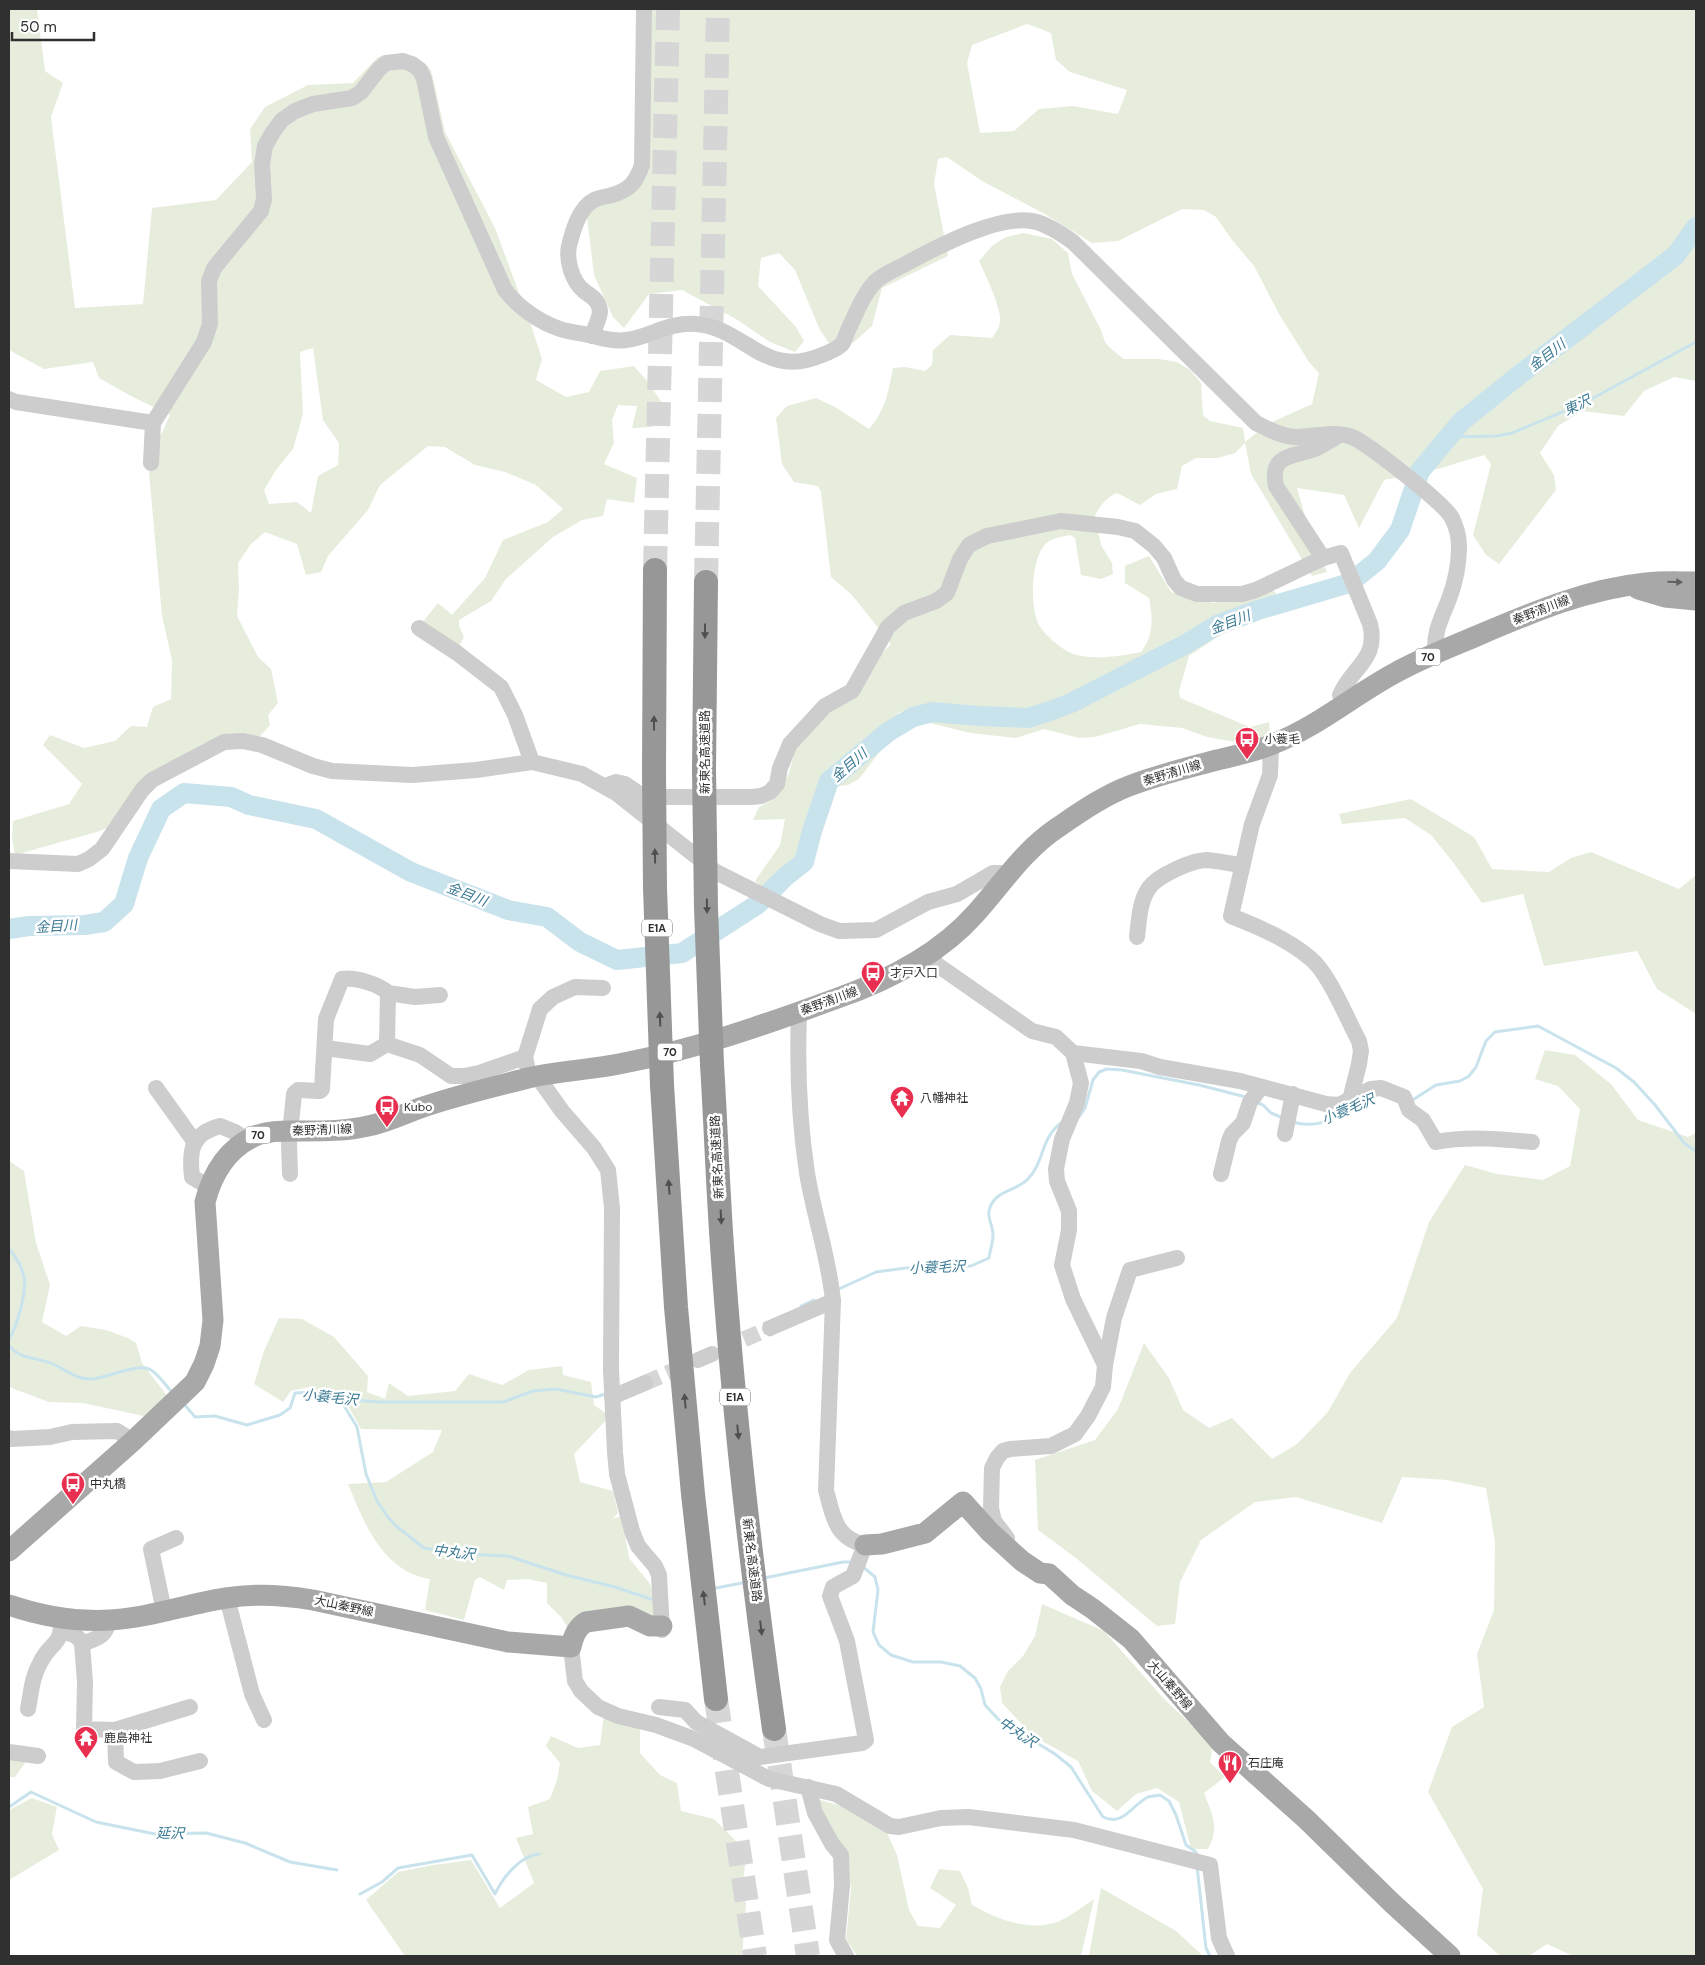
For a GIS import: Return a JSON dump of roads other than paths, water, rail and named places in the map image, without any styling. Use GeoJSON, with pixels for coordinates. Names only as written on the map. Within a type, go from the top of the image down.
{"type":"FeatureCollection","features":[{"type":"Feature","properties":{"kind":"highway","name":"E1A"},"geometry":{"type":"LineString","coordinates":[[655,570],[655,888],[662,1085],[676,1307],[693,1494],[716,1698]]}},
{"type":"Feature","properties":{"kind":"highway","name":"新東名高速道路"},"geometry":{"type":"LineString","coordinates":[[706,582],[704,770],[712,1064],[723,1260],[746,1512],[774,1729]]}},
{"type":"Feature","properties":{"kind":"main road","name":"秦野清川線"},"geometry":{"type":"LineString","coordinates":[[133,1441],[195,1382],[204,1364],[213,1320],[205,1202],[209,1187],[221,1164],[237,1147],[256,1135],[276,1131],[346,1130],[382,1123],[422,1107],[535,1077],[621,1064],[757,1028],[866,988],[926,957],[973,917],[1032,849],[1052,832],[1092,806],[1125,788],[1159,776],[1247,754],[1271,745],[1302,731],[1396,672],[1563,601],[1620,587],[1662,582],[1696,582]]}},
{"type":"Feature","properties":{"kind":"main road","name":"秦野清川線"},"geometry":{"type":"LineString","coordinates":[[1620,587],[1644,590],[1665,597],[1696,600]]}},
{"type":"Feature","properties":{"kind":"main road","name":"70"},"geometry":{"type":"LineString","coordinates":[[9,1551],[133,1441]]}},
{"type":"Feature","properties":{"kind":"main road","name":"大山秦野線"},"geometry":{"type":"LineString","coordinates":[[861,1558],[882,1544],[925,1533],[963,1502],[990,1532],[1022,1561],[1040,1573],[1048,1574],[1072,1595],[1093,1609],[1130,1639],[1222,1743],[1306,1819],[1392,1903],[1450,1956]]}},
{"type":"Feature","properties":{"kind":"main road","name":"大山秦野線"},"geometry":{"type":"LineString","coordinates":[[9,1605],[61,1625],[110,1620],[227,1598],[270,1595],[306,1598],[508,1642],[571,1647]]}},
{"type":"Feature","properties":{"kind":"main road"},"geometry":{"type":"LineString","coordinates":[[571,1647],[574,1634],[580,1624],[586,1622],[629,1616],[650,1626],[662,1628]]}},
{"type":"Feature","properties":{"kind":"street"},"geometry":{"type":"LineString","coordinates":[[592,336],[600,312],[599,307],[597,301],[583,290],[573,276],[568,256],[569,247],[580,213],[586,205],[593,200],[628,190],[634,184],[642,165],[644,9]]}},
{"type":"Feature","properties":{"kind":"street"},"geometry":{"type":"LineString","coordinates":[[151,462],[154,423],[204,342],[210,324],[209,281],[214,268],[261,211],[264,199],[262,164],[266,146],[273,132],[282,120],[296,110],[313,104],[352,98],[361,92],[386,63],[403,60],[420,70],[424,79],[436,137],[505,290],[515,302],[559,329],[612,342],[628,340],[675,325],[696,324],[726,333],[757,352],[776,360],[805,361],[824,354],[842,344],[865,296],[877,280],[935,249],[985,227],[1012,221],[1036,221],[1056,230],[1073,242],[1256,423],[1272,431],[1294,437],[1340,435],[1352,437],[1384,459],[1440,504],[1452,517],[1460,546],[1457,570],[1449,599],[1438,623],[1435,637],[1435,654]]}},
{"type":"Feature","properties":{"kind":"street"},"geometry":{"type":"LineString","coordinates":[[9,398],[16,402],[154,423]]}},
{"type":"Feature","properties":{"kind":"street"},"geometry":{"type":"LineString","coordinates":[[1323,558],[1276,486],[1273,476],[1275,468],[1281,460],[1316,448],[1340,435]]}},
{"type":"Feature","properties":{"kind":"street"},"geometry":{"type":"LineString","coordinates":[[605,786],[616,782],[624,784],[644,798],[751,797],[761,796],[770,792],[777,784],[782,762],[790,744],[825,706],[852,691],[888,628],[897,618],[904,613],[936,601],[947,593],[960,559],[969,546],[987,536],[1061,521],[1118,527],[1135,531],[1154,546],[1164,558],[1174,580],[1181,588],[1197,594],[1242,594],[1256,590],[1323,558],[1342,553],[1373,637],[1372,646],[1367,656],[1344,685],[1340,695],[1344,704]]}},
{"type":"Feature","properties":{"kind":"street"},"geometry":{"type":"LineString","coordinates":[[419,628],[457,653],[502,687],[515,715],[532,762]]}},
{"type":"Feature","properties":{"kind":"street"},"geometry":{"type":"LineString","coordinates":[[9,861],[78,864],[89,859],[102,849],[142,790],[152,780],[224,742],[243,741],[262,745],[313,766],[332,771],[412,775],[476,770],[532,762],[582,774],[605,786],[705,865],[773,901],[839,931],[876,930],[928,902],[956,894],[993,872],[1010,873]]}},
{"type":"Feature","properties":{"kind":"street"},"geometry":{"type":"LineString","coordinates":[[1271,745],[1270,775],[1252,824],[1231,916],[1272,933],[1311,958],[1323,973],[1359,1041],[1361,1050],[1358,1100]]}},
{"type":"Feature","properties":{"kind":"street"},"geometry":{"type":"LineString","coordinates":[[1137,937],[1142,902],[1149,887],[1166,875],[1189,863],[1205,860],[1242,865]]}},
{"type":"Feature","properties":{"kind":"street"},"geometry":{"type":"LineString","coordinates":[[926,957],[1032,1031],[1056,1036],[1073,1053],[1081,1088],[1062,1139],[1056,1175],[1069,1211],[1069,1230],[1062,1265],[1073,1299],[1105,1365]]}},
{"type":"Feature","properties":{"kind":"street"},"geometry":{"type":"LineString","coordinates":[[290,1174],[289,1143],[294,1094],[296,1091],[320,1092],[322,1090],[326,1019],[342,979],[349,978],[383,988],[388,993],[415,997],[440,995]]}},
{"type":"Feature","properties":{"kind":"street"},"geometry":{"type":"LineString","coordinates":[[603,988],[575,987],[553,996],[540,1009],[524,1057],[535,1077],[594,1148],[608,1170],[612,1208],[612,1397],[617,1474],[632,1531],[638,1546],[654,1566],[658,1575],[662,1628]]}},
{"type":"Feature","properties":{"kind":"street"},"geometry":{"type":"LineString","coordinates":[[387,1044],[388,993]]}},
{"type":"Feature","properties":{"kind":"street"},"geometry":{"type":"LineString","coordinates":[[659,1707],[685,1710],[696,1722],[760,1757],[864,1742],[866,1738],[847,1641],[830,1596],[833,1587],[852,1578],[861,1558],[840,1530],[826,1490],[833,1301],[830,1274],[807,1172],[797,1069],[799,1012]]}},
{"type":"Feature","properties":{"kind":"street"},"geometry":{"type":"LineString","coordinates":[[325,1048],[370,1054],[387,1044],[420,1055],[450,1076],[479,1073],[524,1057]]}},
{"type":"Feature","properties":{"kind":"street"},"geometry":{"type":"LineString","coordinates":[[1073,1053],[1141,1061],[1216,1084],[1240,1081],[1257,1093],[1292,1102],[1339,1105],[1358,1100],[1372,1089],[1381,1088],[1406,1104],[1423,1120],[1436,1142],[1454,1139],[1497,1139],[1532,1142]]}},
{"type":"Feature","properties":{"kind":"street"},"geometry":{"type":"LineString","coordinates":[[156,1088],[194,1141]]}},
{"type":"Feature","properties":{"kind":"street"},"geometry":{"type":"LineString","coordinates":[[1221,1174],[1229,1140],[1243,1123],[1257,1093]]}},
{"type":"Feature","properties":{"kind":"street"},"geometry":{"type":"LineString","coordinates":[[1285,1130],[1292,1102]]}},
{"type":"Feature","properties":{"kind":"street"},"geometry":{"type":"LineString","coordinates":[[209,1187],[192,1177],[191,1156],[194,1141],[204,1132],[220,1126],[248,1140]]}},
{"type":"Feature","properties":{"kind":"street"},"geometry":{"type":"LineString","coordinates":[[1048,1574],[1002,1534],[994,1521],[991,1508],[992,1468],[1003,1451],[1051,1446],[1075,1434],[1088,1416],[1103,1387],[1114,1318],[1130,1270],[1178,1258]]}},
{"type":"Feature","properties":{"kind":"street"},"geometry":{"type":"LineString","coordinates":[[770,1328],[833,1301]]}},
{"type":"Feature","properties":{"kind":"street"},"geometry":{"type":"LineString","coordinates":[[612,1397],[645,1383]]}},
{"type":"Feature","properties":{"kind":"street"},"geometry":{"type":"LineString","coordinates":[[9,1438],[50,1437],[72,1432],[116,1431],[133,1441]]}},
{"type":"Feature","properties":{"kind":"street"},"geometry":{"type":"LineString","coordinates":[[164,1611],[151,1549],[176,1538]]}},
{"type":"Feature","properties":{"kind":"street"},"geometry":{"type":"LineString","coordinates":[[227,1598],[252,1694],[264,1720]]}},
{"type":"Feature","properties":{"kind":"street"},"geometry":{"type":"LineString","coordinates":[[82,1644],[102,1636],[108,1629],[110,1620]]}},
{"type":"Feature","properties":{"kind":"street"},"geometry":{"type":"LineString","coordinates":[[28,1709],[34,1675],[48,1650],[58,1641],[61,1625],[80,1638],[82,1644],[85,1682],[84,1729],[116,1730],[190,1707]]}},
{"type":"Feature","properties":{"kind":"street"},"geometry":{"type":"LineString","coordinates":[[571,1647],[575,1681],[581,1691],[598,1707],[618,1716],[656,1725],[694,1739],[769,1779],[836,1794],[890,1826],[899,1827],[941,1818],[969,1817],[1074,1830],[1210,1865],[1219,1938],[1227,1956]]}},
{"type":"Feature","properties":{"kind":"street"},"geometry":{"type":"LineString","coordinates":[[116,1730],[116,1762],[134,1772],[160,1771],[200,1761]]}},
{"type":"Feature","properties":{"kind":"street"},"geometry":{"type":"LineString","coordinates":[[9,1752],[38,1756]]}},
{"type":"Feature","properties":{"kind":"street"},"geometry":{"type":"LineString","coordinates":[[808,1787],[815,1813],[832,1844],[841,1855],[842,1886],[838,1940],[846,1956]]}},
{"type":"Feature","properties":{"kind":"waterway","name":"金目川"},"geometry":{"type":"LineString","coordinates":[[9,929],[29,926],[85,925],[104,922],[124,904],[138,858],[161,809],[184,793],[231,797],[249,805],[316,819],[411,872],[508,910],[547,917],[580,942],[617,960],[682,953],[758,904],[785,877],[804,862],[829,781],[888,732],[913,717],[933,712],[1028,718],[1071,703],[1186,644],[1217,625],[1258,610],[1352,581],[1377,561],[1400,530],[1420,471],[1461,422],[1676,255],[1696,227]]}},
{"type":"Feature","properties":{"kind":"waterway","name":"東沢"},"geometry":{"type":"LineString","coordinates":[[1447,437],[1497,436],[1512,433],[1584,403],[1696,342]]}},
{"type":"Feature","properties":{"kind":"waterway","name":"小蓑毛沢"},"geometry":{"type":"LineString","coordinates":[[1411,1101],[1436,1085],[1460,1081],[1469,1076],[1476,1067],[1486,1041],[1495,1032],[1538,1026],[1616,1068],[1634,1082],[1655,1105],[1685,1144],[1696,1151]]}},
{"type":"Feature","properties":{"kind":"waterway","name":"小蓑毛沢"},"geometry":{"type":"LineString","coordinates":[[1079,1117],[1085,1108],[1093,1080],[1099,1072],[1107,1069],[1122,1070],[1199,1085],[1246,1097]]}},
{"type":"Feature","properties":{"kind":"waterway","name":"小蓑毛沢"},"geometry":{"type":"LineString","coordinates":[[1256,1102],[1263,1105],[1271,1113],[1283,1118]]}},
{"type":"Feature","properties":{"kind":"waterway","name":"小蓑毛沢"},"geometry":{"type":"LineString","coordinates":[[1293,1122],[1302,1124],[1320,1123],[1338,1117],[1361,1103]]}},
{"type":"Feature","properties":{"kind":"waterway","name":"小蓑毛沢"},"geometry":{"type":"LineString","coordinates":[[839,1289],[876,1272],[906,1268],[971,1266],[989,1258],[993,1241],[989,1217],[991,1205],[998,1196],[1019,1186],[1028,1179],[1037,1165],[1049,1136],[1061,1123]]}},
{"type":"Feature","properties":{"kind":"waterway","name":"小蓑毛沢"},"geometry":{"type":"LineString","coordinates":[[9,1249],[20,1266],[25,1283],[21,1309],[9,1339]]}},
{"type":"Feature","properties":{"kind":"waterway","name":"小蓑毛沢"},"geometry":{"type":"LineString","coordinates":[[801,1306],[814,1300]]}},
{"type":"Feature","properties":{"kind":"waterway","name":"小蓑毛沢"},"geometry":{"type":"LineString","coordinates":[[9,1345],[23,1356],[53,1364],[76,1376],[87,1379],[131,1369],[146,1368],[157,1375],[172,1392]]}},
{"type":"Feature","properties":{"kind":"waterway","name":"小蓑毛沢"},"geometry":{"type":"LineString","coordinates":[[184,1404],[195,1417],[215,1416],[247,1425],[280,1415],[290,1408],[295,1393],[317,1392],[340,1399],[378,1402],[503,1402],[533,1391],[556,1389],[596,1397],[605,1394]]}},
{"type":"Feature","properties":{"kind":"waterway","name":"中丸沢"},"geometry":{"type":"LineString","coordinates":[[340,1399],[357,1427],[366,1474],[377,1501],[396,1526],[424,1548],[461,1554],[508,1556],[654,1600]]}},
{"type":"Feature","properties":{"kind":"waterway","name":"中丸沢"},"geometry":{"type":"LineString","coordinates":[[764,1578],[843,1562],[852,1562]]}},
{"type":"Feature","properties":{"kind":"waterway","name":"中丸沢"},"geometry":{"type":"LineString","coordinates":[[862,1566],[875,1577],[878,1590],[873,1632],[879,1645],[891,1655],[913,1662],[941,1662],[960,1666],[975,1678],[981,1689],[985,1705],[999,1720],[1055,1754],[1071,1767],[1103,1817],[1110,1819],[1122,1817],[1142,1801],[1149,1797],[1160,1795],[1169,1801],[1186,1845],[1196,1852],[1197,1857]]}},
{"type":"Feature","properties":{"kind":"waterway","name":"中丸沢"},"geometry":{"type":"LineString","coordinates":[[716,1588],[742,1583]]}},
{"type":"Feature","properties":{"kind":"waterway","name":"延沢"},"geometry":{"type":"LineString","coordinates":[[9,1807],[31,1792],[96,1822],[155,1834],[206,1833],[245,1843],[290,1862],[337,1870]]}},
{"type":"Feature","properties":{"kind":"waterway","name":"延沢"},"geometry":{"type":"LineString","coordinates":[[360,1894],[382,1882],[398,1868],[472,1855],[495,1894],[513,1868],[525,1859],[539,1854]]}},
{"type":"Feature","properties":{"kind":"waterway","name":"中丸沢"},"geometry":{"type":"LineString","coordinates":[[1197,1866],[1206,1948],[1210,1956]]}},
{"type":"Feature","properties":{"kind":"tunnel"},"geometry":{"type":"LineString","coordinates":[[655,570],[668,9]]}},
{"type":"Feature","properties":{"kind":"tunnel"},"geometry":{"type":"LineString","coordinates":[[706,582],[718,9]]}},
{"type":"Feature","properties":{"kind":"tunnel"},"geometry":{"type":"LineString","coordinates":[[722,1349],[770,1328]]}},
{"type":"Feature","properties":{"kind":"tunnel"},"geometry":{"type":"LineString","coordinates":[[645,1383],[689,1364]]}},
{"type":"Feature","properties":{"kind":"tunnel"},"geometry":{"type":"LineString","coordinates":[[716,1699],[755,1956]]}},
{"type":"Feature","properties":{"kind":"tunnel"},"geometry":{"type":"LineString","coordinates":[[774,1729],[808,1956]]}},
{"type":"Feature","properties":{"kind":"place","name":"小蓑毛"},"geometry":{"type":"Point","coordinates":[1247,760]}},
{"type":"Feature","properties":{"kind":"place","name":"才戸入口"},"geometry":{"type":"Point","coordinates":[873,994]}},
{"type":"Feature","properties":{"kind":"place","name":"八幡神社"},"geometry":{"type":"Point","coordinates":[902,1119]}},
{"type":"Feature","properties":{"kind":"place","name":"Kubo"},"geometry":{"type":"Point","coordinates":[387,1128]}},
{"type":"Feature","properties":{"kind":"place","name":"中丸橋"},"geometry":{"type":"Point","coordinates":[73,1505]}},
{"type":"Feature","properties":{"kind":"place","name":"鹿島神社"},"geometry":{"type":"Point","coordinates":[86,1759]}},
{"type":"Feature","properties":{"kind":"place","name":"石庄庵"},"geometry":{"type":"Point","coordinates":[1230,1784]}}]}
